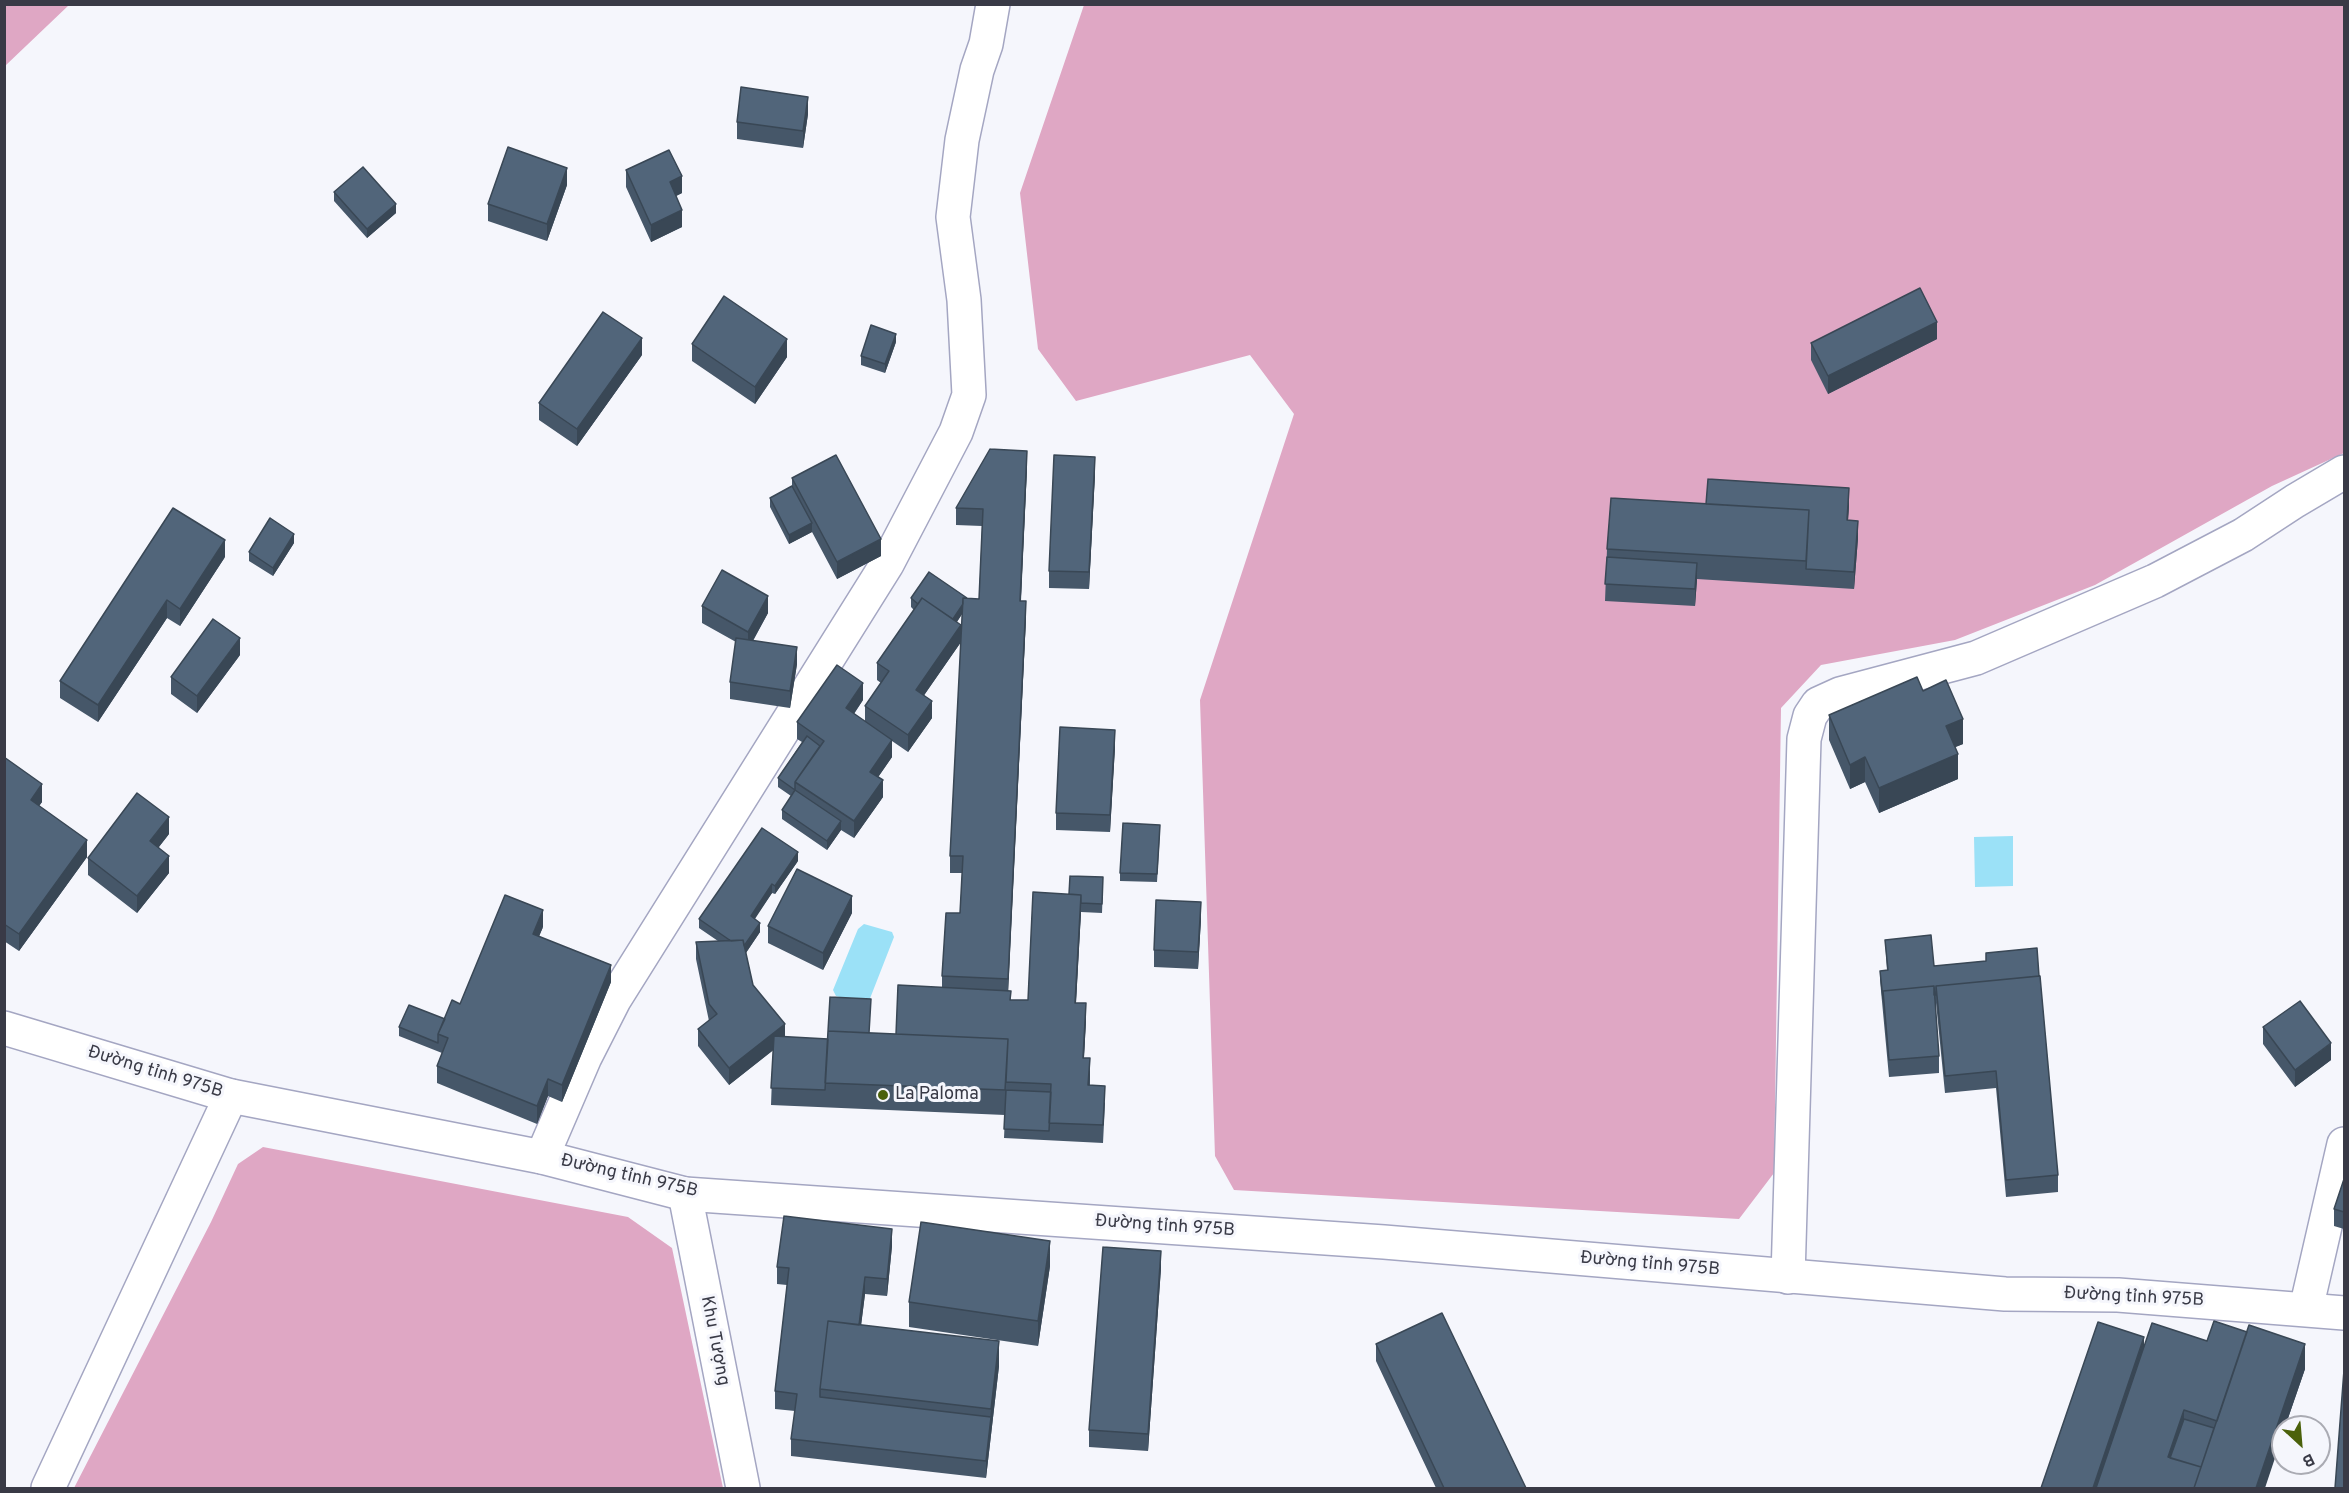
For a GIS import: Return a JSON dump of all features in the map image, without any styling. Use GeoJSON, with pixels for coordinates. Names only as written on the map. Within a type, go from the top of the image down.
{"type":"FeatureCollection","features":[{"type":"Feature","properties":{"kind":"street"},"geometry":{"type":"LineString","coordinates":[[542,1157],[585,1057],[614,1000],[887,564],[956,432],[969,395],[964,300],[952,217],[962,140],[977,70],[986,44],[993,4]]}},
{"type":"Feature","properties":{"kind":"street"},"geometry":{"type":"LineString","coordinates":[[1788,1277],[1804,751],[1810,716],[1818,704],[1840,693],[1976,658],[2155,581],[2243,535],[2344,472]]}},
{"type":"Feature","properties":{"kind":"street","name":"Đường tỉnh 975B"},"geometry":{"type":"LineString","coordinates":[[4,1028],[231,1096],[542,1157],[685,1194],[1372,1241],[2005,1294],[2118,1295],[2344,1313]]}},
{"type":"Feature","properties":{"kind":"street"},"geometry":{"type":"LineString","coordinates":[[48,1488],[231,1096]]}},
{"type":"Feature","properties":{"kind":"street"},"geometry":{"type":"LineString","coordinates":[[2306,1309],[2344,1144]]}},
{"type":"Feature","properties":{"kind":"street","name":"Khu Tượng"},"geometry":{"type":"LineString","coordinates":[[685,1194],[743,1488]]}},
{"type":"Feature","properties":{"kind":"shaded area"},"geometry":{"type":"Polygon","coordinates":[[[5,4],[69,4],[69,5],[5,66],[5,4]]]}},
{"type":"Feature","properties":{"kind":"shaded area"},"geometry":{"type":"Polygon","coordinates":[[[1084,5],[2344,5],[2344,453],[2272,486],[2095,585],[1955,640],[1821,665],[1781,708],[1774,1173],[1739,1219],[1234,1190],[1215,1156],[1200,700],[1294,414],[1250,355],[1076,401],[1038,349],[1020,193],[1084,5]]]}},
{"type":"Feature","properties":{"kind":"shaded area"},"geometry":{"type":"Polygon","coordinates":[[[263,1147],[628,1217],[672,1248],[723,1488],[74,1488],[211,1222],[238,1164],[263,1147]]]}},
{"type":"Feature","properties":{"kind":"water"},"geometry":{"type":"Polygon","coordinates":[[[2013,836],[2013,886],[1975,887],[1974,837],[2013,836]]]}},
{"type":"Feature","properties":{"kind":"water"},"geometry":{"type":"Polygon","coordinates":[[[864,924],[892,932],[894,937],[869,1001],[861,1003],[836,996],[833,990],[858,929],[864,924]]]}},
{"type":"Feature","properties":{"kind":"building"},"geometry":{"type":"Polygon","coordinates":[[[741,87],[808,97],[803,131],[737,122],[741,87]]]}},
{"type":"Feature","properties":{"kind":"building"},"geometry":{"type":"Polygon","coordinates":[[[508,147],[567,168],[547,224],[488,204],[508,147]]]}},
{"type":"Feature","properties":{"kind":"building"},"geometry":{"type":"Polygon","coordinates":[[[669,150],[682,176],[670,182],[682,210],[651,225],[626,170],[669,150]]]}},
{"type":"Feature","properties":{"kind":"building"},"geometry":{"type":"Polygon","coordinates":[[[363,167],[396,204],[367,229],[334,192],[363,167]]]}},
{"type":"Feature","properties":{"kind":"building"},"geometry":{"type":"Polygon","coordinates":[[[1920,288],[1937,322],[1828,376],[1811,343],[1920,288]]]}},
{"type":"Feature","properties":{"kind":"building"},"geometry":{"type":"Polygon","coordinates":[[[724,296],[787,339],[755,387],[692,344],[724,296]]]}},
{"type":"Feature","properties":{"kind":"building"},"geometry":{"type":"Polygon","coordinates":[[[603,312],[642,338],[577,429],[539,403],[603,312]]]}},
{"type":"Feature","properties":{"kind":"building"},"geometry":{"type":"Polygon","coordinates":[[[871,325],[896,334],[885,364],[861,356],[871,325]]]}},
{"type":"Feature","properties":{"kind":"building"},"geometry":{"type":"Polygon","coordinates":[[[990,449],[1027,451],[1020,601],[1026,601],[1008,979],[942,976],[946,913],[960,913],[963,856],[950,856],[963,598],[979,599],[983,509],[956,508],[990,449]]]}},
{"type":"Feature","properties":{"kind":"building"},"geometry":{"type":"Polygon","coordinates":[[[836,455],[881,539],[837,562],[792,478],[836,455]]]}},
{"type":"Feature","properties":{"kind":"building"},"geometry":{"type":"Polygon","coordinates":[[[1054,455],[1095,457],[1089,572],[1049,571],[1054,455]]]}},
{"type":"Feature","properties":{"kind":"building"},"geometry":{"type":"Polygon","coordinates":[[[1708,479],[1849,488],[1847,520],[1858,521],[1854,572],[1806,569],[1809,510],[1706,504],[1708,479]]]}},
{"type":"Feature","properties":{"kind":"building"},"geometry":{"type":"Polygon","coordinates":[[[792,486],[812,523],[789,535],[770,498],[792,486]]]}},
{"type":"Feature","properties":{"kind":"building"},"geometry":{"type":"Polygon","coordinates":[[[1611,498],[1809,510],[1806,561],[1607,549],[1611,498]]]}},
{"type":"Feature","properties":{"kind":"building"},"geometry":{"type":"Polygon","coordinates":[[[173,508],[225,540],[180,609],[167,600],[98,705],[60,681],[173,508]]]}},
{"type":"Feature","properties":{"kind":"building"},"geometry":{"type":"Polygon","coordinates":[[[270,518],[294,534],[273,568],[249,552],[270,518]]]}},
{"type":"Feature","properties":{"kind":"building"},"geometry":{"type":"Polygon","coordinates":[[[1607,557],[1697,563],[1695,589],[1605,584],[1607,557]]]}},
{"type":"Feature","properties":{"kind":"building"},"geometry":{"type":"Polygon","coordinates":[[[722,570],[768,596],[748,632],[702,606],[722,570]]]}},
{"type":"Feature","properties":{"kind":"building"},"geometry":{"type":"Polygon","coordinates":[[[929,572],[967,598],[963,598],[963,604],[953,619],[922,598],[918,604],[911,598],[929,572]]]}},
{"type":"Feature","properties":{"kind":"building"},"geometry":{"type":"Polygon","coordinates":[[[922,598],[961,625],[916,690],[932,701],[908,735],[865,706],[889,671],[877,663],[922,598]]]}},
{"type":"Feature","properties":{"kind":"building"},"geometry":{"type":"Polygon","coordinates":[[[213,619],[240,638],[197,696],[171,677],[213,619]]]}},
{"type":"Feature","properties":{"kind":"building"},"geometry":{"type":"Polygon","coordinates":[[[736,638],[797,647],[790,691],[730,682],[736,638]]]}},
{"type":"Feature","properties":{"kind":"building"},"geometry":{"type":"Polygon","coordinates":[[[837,665],[863,683],[846,708],[892,740],[870,772],[883,780],[854,821],[795,782],[824,741],[797,722],[837,665]]]}},
{"type":"Feature","properties":{"kind":"building"},"geometry":{"type":"Polygon","coordinates":[[[1917,677],[1923,691],[1946,680],[1963,719],[1946,726],[1958,754],[1879,788],[1865,757],[1850,765],[1829,715],[1917,677]]]}},
{"type":"Feature","properties":{"kind":"building"},"geometry":{"type":"Polygon","coordinates":[[[1060,727],[1115,730],[1110,815],[1056,813],[1060,727]]]}},
{"type":"Feature","properties":{"kind":"building"},"geometry":{"type":"Polygon","coordinates":[[[807,736],[820,746],[795,782],[795,790],[778,778],[807,736]]]}},
{"type":"Feature","properties":{"kind":"building"},"geometry":{"type":"Polygon","coordinates":[[[4,757],[42,784],[31,800],[87,840],[19,934],[4,924],[4,757]]]}},
{"type":"Feature","properties":{"kind":"building"},"geometry":{"type":"Polygon","coordinates":[[[795,790],[841,821],[827,841],[782,810],[795,790]]]}},
{"type":"Feature","properties":{"kind":"building"},"geometry":{"type":"Polygon","coordinates":[[[137,793],[169,817],[150,841],[169,856],[137,896],[88,858],[137,793]]]}},
{"type":"Feature","properties":{"kind":"building"},"geometry":{"type":"Polygon","coordinates":[[[1123,823],[1160,825],[1157,874],[1120,873],[1123,823]]]}},
{"type":"Feature","properties":{"kind":"building"},"geometry":{"type":"Polygon","coordinates":[[[762,828],[798,852],[775,886],[772,884],[751,916],[760,923],[744,946],[743,940],[731,941],[699,919],[762,828]]]}},
{"type":"Feature","properties":{"kind":"building"},"geometry":{"type":"Polygon","coordinates":[[[797,869],[852,896],[823,953],[768,926],[797,869]]]}},
{"type":"Feature","properties":{"kind":"building"},"geometry":{"type":"Polygon","coordinates":[[[1070,876],[1103,877],[1102,904],[1081,903],[1081,895],[1069,894],[1070,876]]]}},
{"type":"Feature","properties":{"kind":"building"},"geometry":{"type":"Polygon","coordinates":[[[1033,892],[1081,895],[1075,1003],[1086,1003],[1083,1058],[1090,1058],[1088,1085],[1105,1086],[1103,1125],[1049,1123],[1051,1084],[1006,1082],[1008,1039],[896,1034],[898,985],[1011,991],[1010,1000],[1028,1000],[1033,892]]]}},
{"type":"Feature","properties":{"kind":"building"},"geometry":{"type":"Polygon","coordinates":[[[505,895],[543,910],[533,934],[611,965],[562,1085],[548,1079],[537,1106],[437,1066],[448,1038],[438,1034],[452,1000],[460,1004],[505,895]]]}},
{"type":"Feature","properties":{"kind":"building"},"geometry":{"type":"Polygon","coordinates":[[[1156,900],[1201,902],[1198,952],[1154,950],[1156,900]]]}},
{"type":"Feature","properties":{"kind":"building"},"geometry":{"type":"Polygon","coordinates":[[[1931,935],[1934,966],[1986,961],[1986,953],[2037,948],[2039,976],[1936,986],[1936,995],[1934,995],[1934,986],[1883,991],[1883,999],[1880,971],[1888,970],[1885,940],[1931,935]]]}},
{"type":"Feature","properties":{"kind":"building"},"geometry":{"type":"Polygon","coordinates":[[[743,940],[753,985],[785,1024],[729,1068],[698,1029],[717,1014],[709,1004],[696,942],[743,940]]]}},
{"type":"Feature","properties":{"kind":"building"},"geometry":{"type":"Polygon","coordinates":[[[2040,976],[2058,1175],[2006,1180],[1996,1071],[1945,1076],[1936,986],[2040,976]]]}},
{"type":"Feature","properties":{"kind":"building"},"geometry":{"type":"Polygon","coordinates":[[[1934,986],[1939,1056],[1889,1060],[1883,991],[1934,986]]]}},
{"type":"Feature","properties":{"kind":"building"},"geometry":{"type":"Polygon","coordinates":[[[830,997],[871,999],[869,1033],[828,1031],[830,997]]]}},
{"type":"Feature","properties":{"kind":"building"},"geometry":{"type":"Polygon","coordinates":[[[2300,1001],[2331,1043],[2295,1070],[2263,1027],[2300,1001]]]}},
{"type":"Feature","properties":{"kind":"building"},"geometry":{"type":"Polygon","coordinates":[[[409,1005],[445,1019],[438,1034],[438,1043],[399,1027],[409,1005]]]}},
{"type":"Feature","properties":{"kind":"building"},"geometry":{"type":"Polygon","coordinates":[[[828,1031],[1008,1039],[1005,1090],[825,1083],[828,1031]]]}},
{"type":"Feature","properties":{"kind":"building"},"geometry":{"type":"Polygon","coordinates":[[[774,1036],[828,1039],[825,1090],[771,1088],[774,1036]]]}},
{"type":"Feature","properties":{"kind":"building"},"geometry":{"type":"Polygon","coordinates":[[[1006,1090],[1051,1092],[1049,1131],[1004,1129],[1006,1090]]]}},
{"type":"Feature","properties":{"kind":"building"},"geometry":{"type":"Polygon","coordinates":[[[2344,1179],[2344,1212],[2334,1209],[2344,1179]]]}},
{"type":"Feature","properties":{"kind":"building"},"geometry":{"type":"Polygon","coordinates":[[[784,1216],[892,1229],[887,1279],[865,1277],[859,1325],[828,1321],[820,1397],[991,1417],[986,1461],[791,1439],[797,1394],[775,1391],[789,1268],[777,1267],[784,1216]]]}},
{"type":"Feature","properties":{"kind":"building"},"geometry":{"type":"Polygon","coordinates":[[[921,1222],[1050,1241],[1038,1321],[909,1302],[921,1222]]]}},
{"type":"Feature","properties":{"kind":"building"},"geometry":{"type":"Polygon","coordinates":[[[1103,1247],[1161,1251],[1148,1434],[1089,1430],[1103,1247]]]}},
{"type":"Feature","properties":{"kind":"building"},"geometry":{"type":"Polygon","coordinates":[[[1442,1313],[1526,1488],[1444,1488],[1376,1344],[1442,1313]]]}},
{"type":"Feature","properties":{"kind":"building"},"geometry":{"type":"Polygon","coordinates":[[[828,1321],[999,1341],[991,1409],[820,1389],[828,1321]]]}},
{"type":"Feature","properties":{"kind":"building"},"geometry":{"type":"Polygon","coordinates":[[[2214,1321],[2247,1332],[2217,1421],[2184,1410],[2168,1457],[2201,1467],[2194,1488],[2096,1488],[2152,1323],[2207,1341],[2214,1321]]]}},
{"type":"Feature","properties":{"kind":"building"},"geometry":{"type":"Polygon","coordinates":[[[2098,1322],[2144,1337],[2093,1488],[2041,1488],[2098,1322]]]}},
{"type":"Feature","properties":{"kind":"building"},"geometry":{"type":"Polygon","coordinates":[[[2249,1325],[2305,1344],[2281,1415],[2271,1415],[2271,1444],[2256,1488],[2194,1488],[2249,1325]]]}},
{"type":"Feature","properties":{"kind":"building"},"geometry":{"type":"Polygon","coordinates":[[[2344,1370],[2344,1488],[2335,1488],[2344,1370]]]}},
{"type":"Feature","properties":{"kind":"building"},"geometry":{"type":"Polygon","coordinates":[[[2184,1419],[2214,1428],[2201,1467],[2170,1458],[2184,1419]]]}},
{"type":"Feature","properties":{"kind":"place","name":"La Paloma"},"geometry":{"type":"Point","coordinates":[883,1095]}}]}
